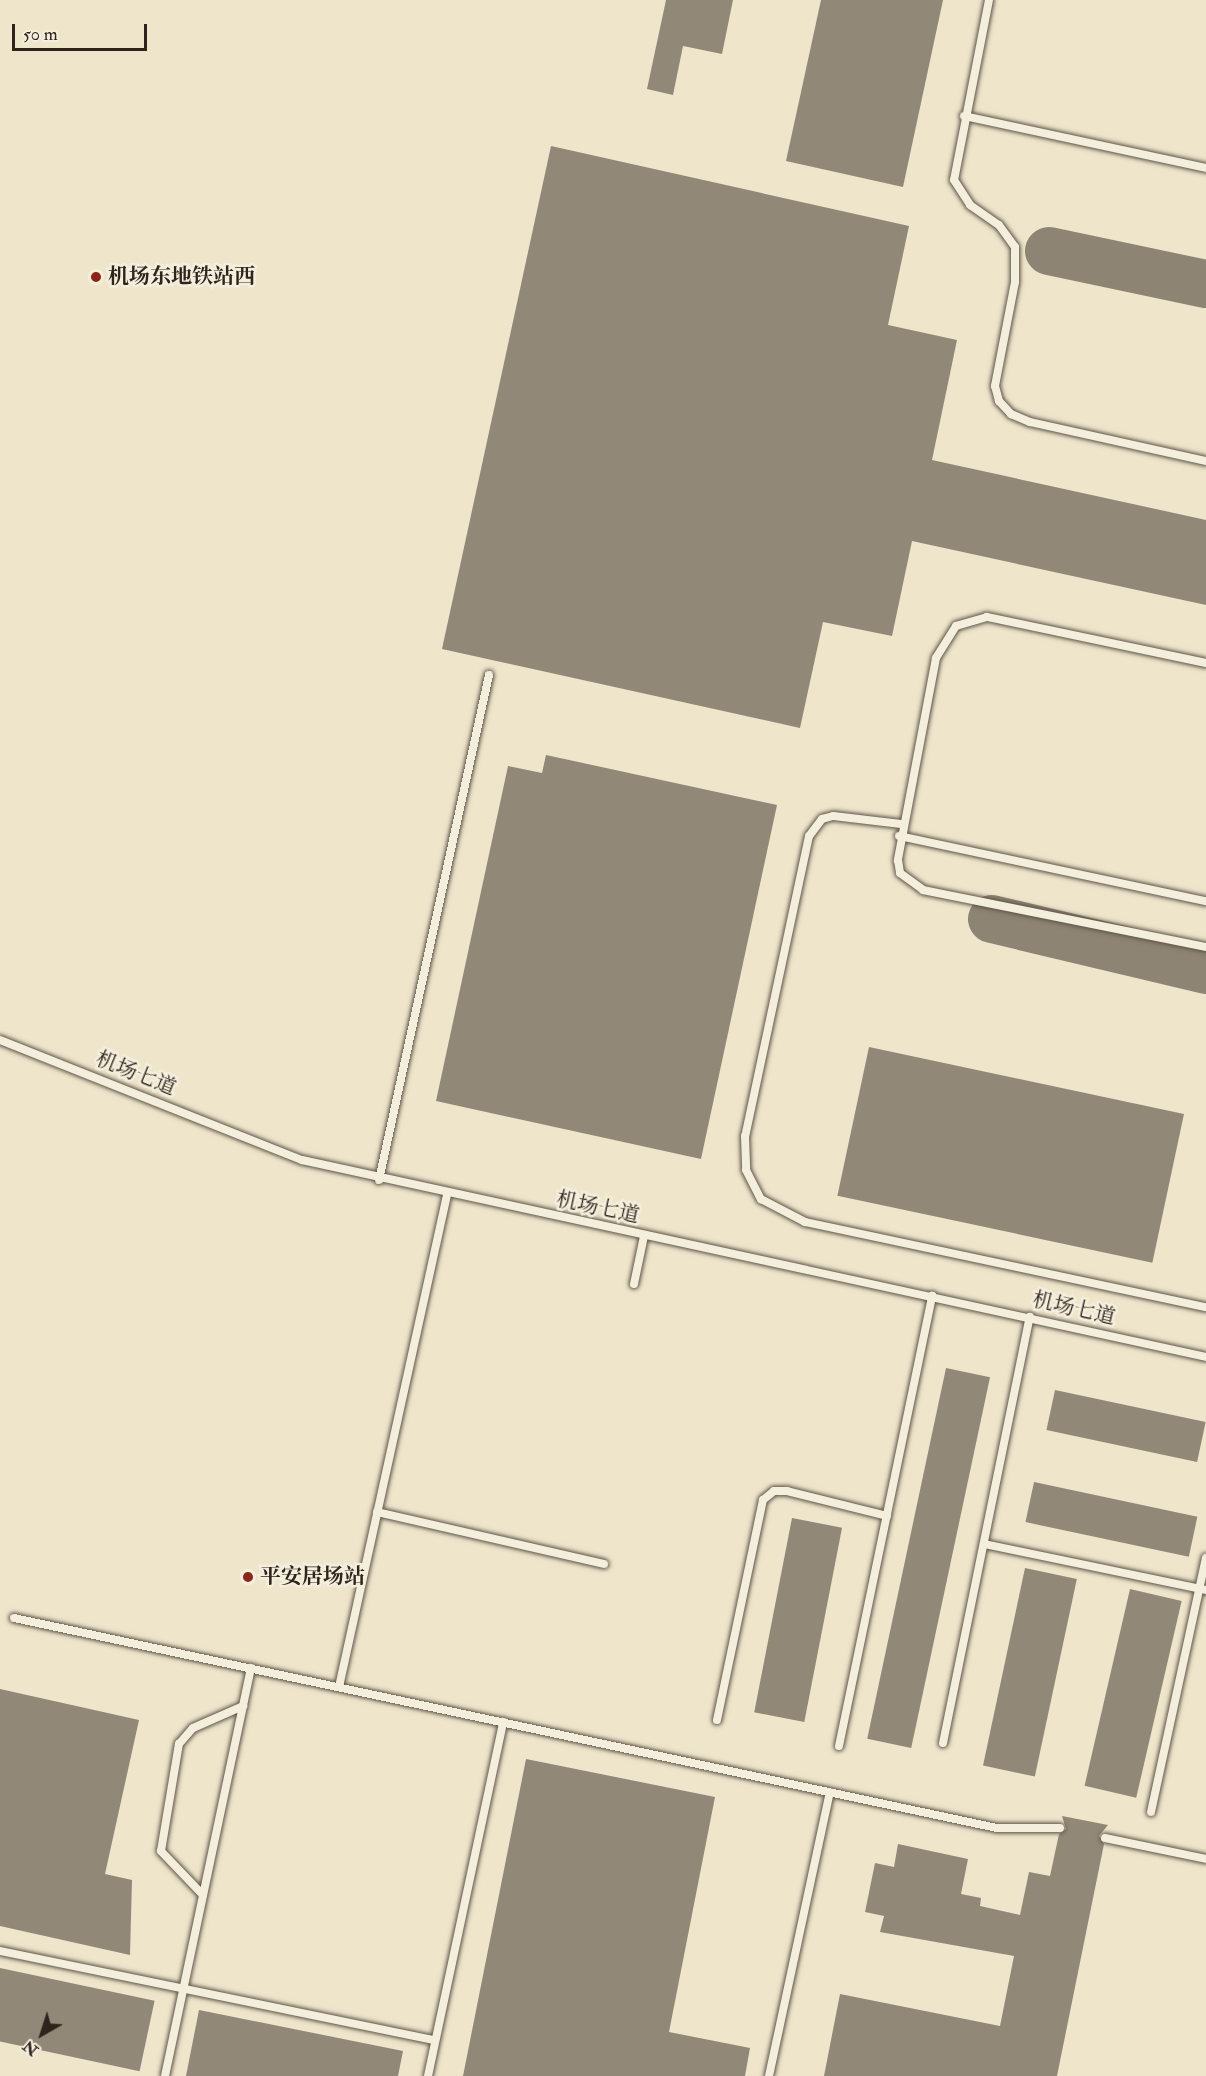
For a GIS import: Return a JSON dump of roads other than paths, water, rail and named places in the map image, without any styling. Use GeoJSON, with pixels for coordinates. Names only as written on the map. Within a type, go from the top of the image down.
{"type":"FeatureCollection","features":[{"type":"Feature","properties":{"kind":"lane"},"geometry":{"type":"LineString","coordinates":[[989,0],[964,116],[954,180],[970,206],[1009,235],[1016,254],[995,386],[1004,408],[1030,422],[1206,461]]}},
{"type":"Feature","properties":{"kind":"lane"},"geometry":{"type":"LineString","coordinates":[[964,116],[1206,168]]}},
{"type":"Feature","properties":{"kind":"lane"},"geometry":{"type":"LineString","coordinates":[[1206,663],[987,617],[969,619],[946,637],[936,658],[899,836],[900,873],[923,890],[1206,947]]}},
{"type":"Feature","properties":{"kind":"lane"},"geometry":{"type":"LineString","coordinates":[[379,1180],[489,675]]}},
{"type":"Feature","properties":{"kind":"lane"},"geometry":{"type":"LineString","coordinates":[[902,824],[833,816],[822,819],[809,836],[746,1136],[746,1170],[761,1199],[805,1222],[1206,1307]]}},
{"type":"Feature","properties":{"kind":"lane"},"geometry":{"type":"LineString","coordinates":[[899,836],[1206,901]]}},
{"type":"Feature","properties":{"kind":"lane","name":"机场七道"},"geometry":{"type":"LineString","coordinates":[[0,1040],[302,1160],[447,1195],[932,1296],[1206,1357]]}},
{"type":"Feature","properties":{"kind":"lane"},"geometry":{"type":"LineString","coordinates":[[339,1687],[447,1195]]}},
{"type":"Feature","properties":{"kind":"lane"},"geometry":{"type":"LineString","coordinates":[[634,1284],[644,1236]]}},
{"type":"Feature","properties":{"kind":"lane"},"geometry":{"type":"LineString","coordinates":[[839,1746],[932,1296]]}},
{"type":"Feature","properties":{"kind":"lane"},"geometry":{"type":"LineString","coordinates":[[944,1743],[1030,1317]]}},
{"type":"Feature","properties":{"kind":"lane"},"geometry":{"type":"LineString","coordinates":[[717,1720],[763,1500],[774,1491],[787,1491],[887,1516]]}},
{"type":"Feature","properties":{"kind":"lane"},"geometry":{"type":"LineString","coordinates":[[377,1512],[604,1564]]}},
{"type":"Feature","properties":{"kind":"lane"},"geometry":{"type":"LineString","coordinates":[[984,1544],[1203,1589]]}},
{"type":"Feature","properties":{"kind":"lane"},"geometry":{"type":"LineString","coordinates":[[1151,1812],[1203,1589],[1206,1558]]}},
{"type":"Feature","properties":{"kind":"lane"},"geometry":{"type":"LineString","coordinates":[[14,1618],[997,1828],[1060,1828]]}},
{"type":"Feature","properties":{"kind":"lane"},"geometry":{"type":"LineString","coordinates":[[165,2076],[251,1668]]}},
{"type":"Feature","properties":{"kind":"lane"},"geometry":{"type":"LineString","coordinates":[[203,1895],[161,1851],[179,1744],[193,1728],[243,1706]]}},
{"type":"Feature","properties":{"kind":"lane"},"geometry":{"type":"LineString","coordinates":[[428,2076],[503,1722]]}},
{"type":"Feature","properties":{"kind":"lane"},"geometry":{"type":"LineString","coordinates":[[769,2076],[830,1792]]}},
{"type":"Feature","properties":{"kind":"lane"},"geometry":{"type":"LineString","coordinates":[[1106,1838],[1206,1859]]}},
{"type":"Feature","properties":{"kind":"lane"},"geometry":{"type":"LineString","coordinates":[[0,1952],[435,2040]]}},
{"type":"Feature","properties":{"kind":"place","name":"机场东地铁站西"},"geometry":{"type":"Point","coordinates":[96,277]}},
{"type":"Feature","properties":{"kind":"place","name":"平安居场站"},"geometry":{"type":"Point","coordinates":[248,1577]}}]}
